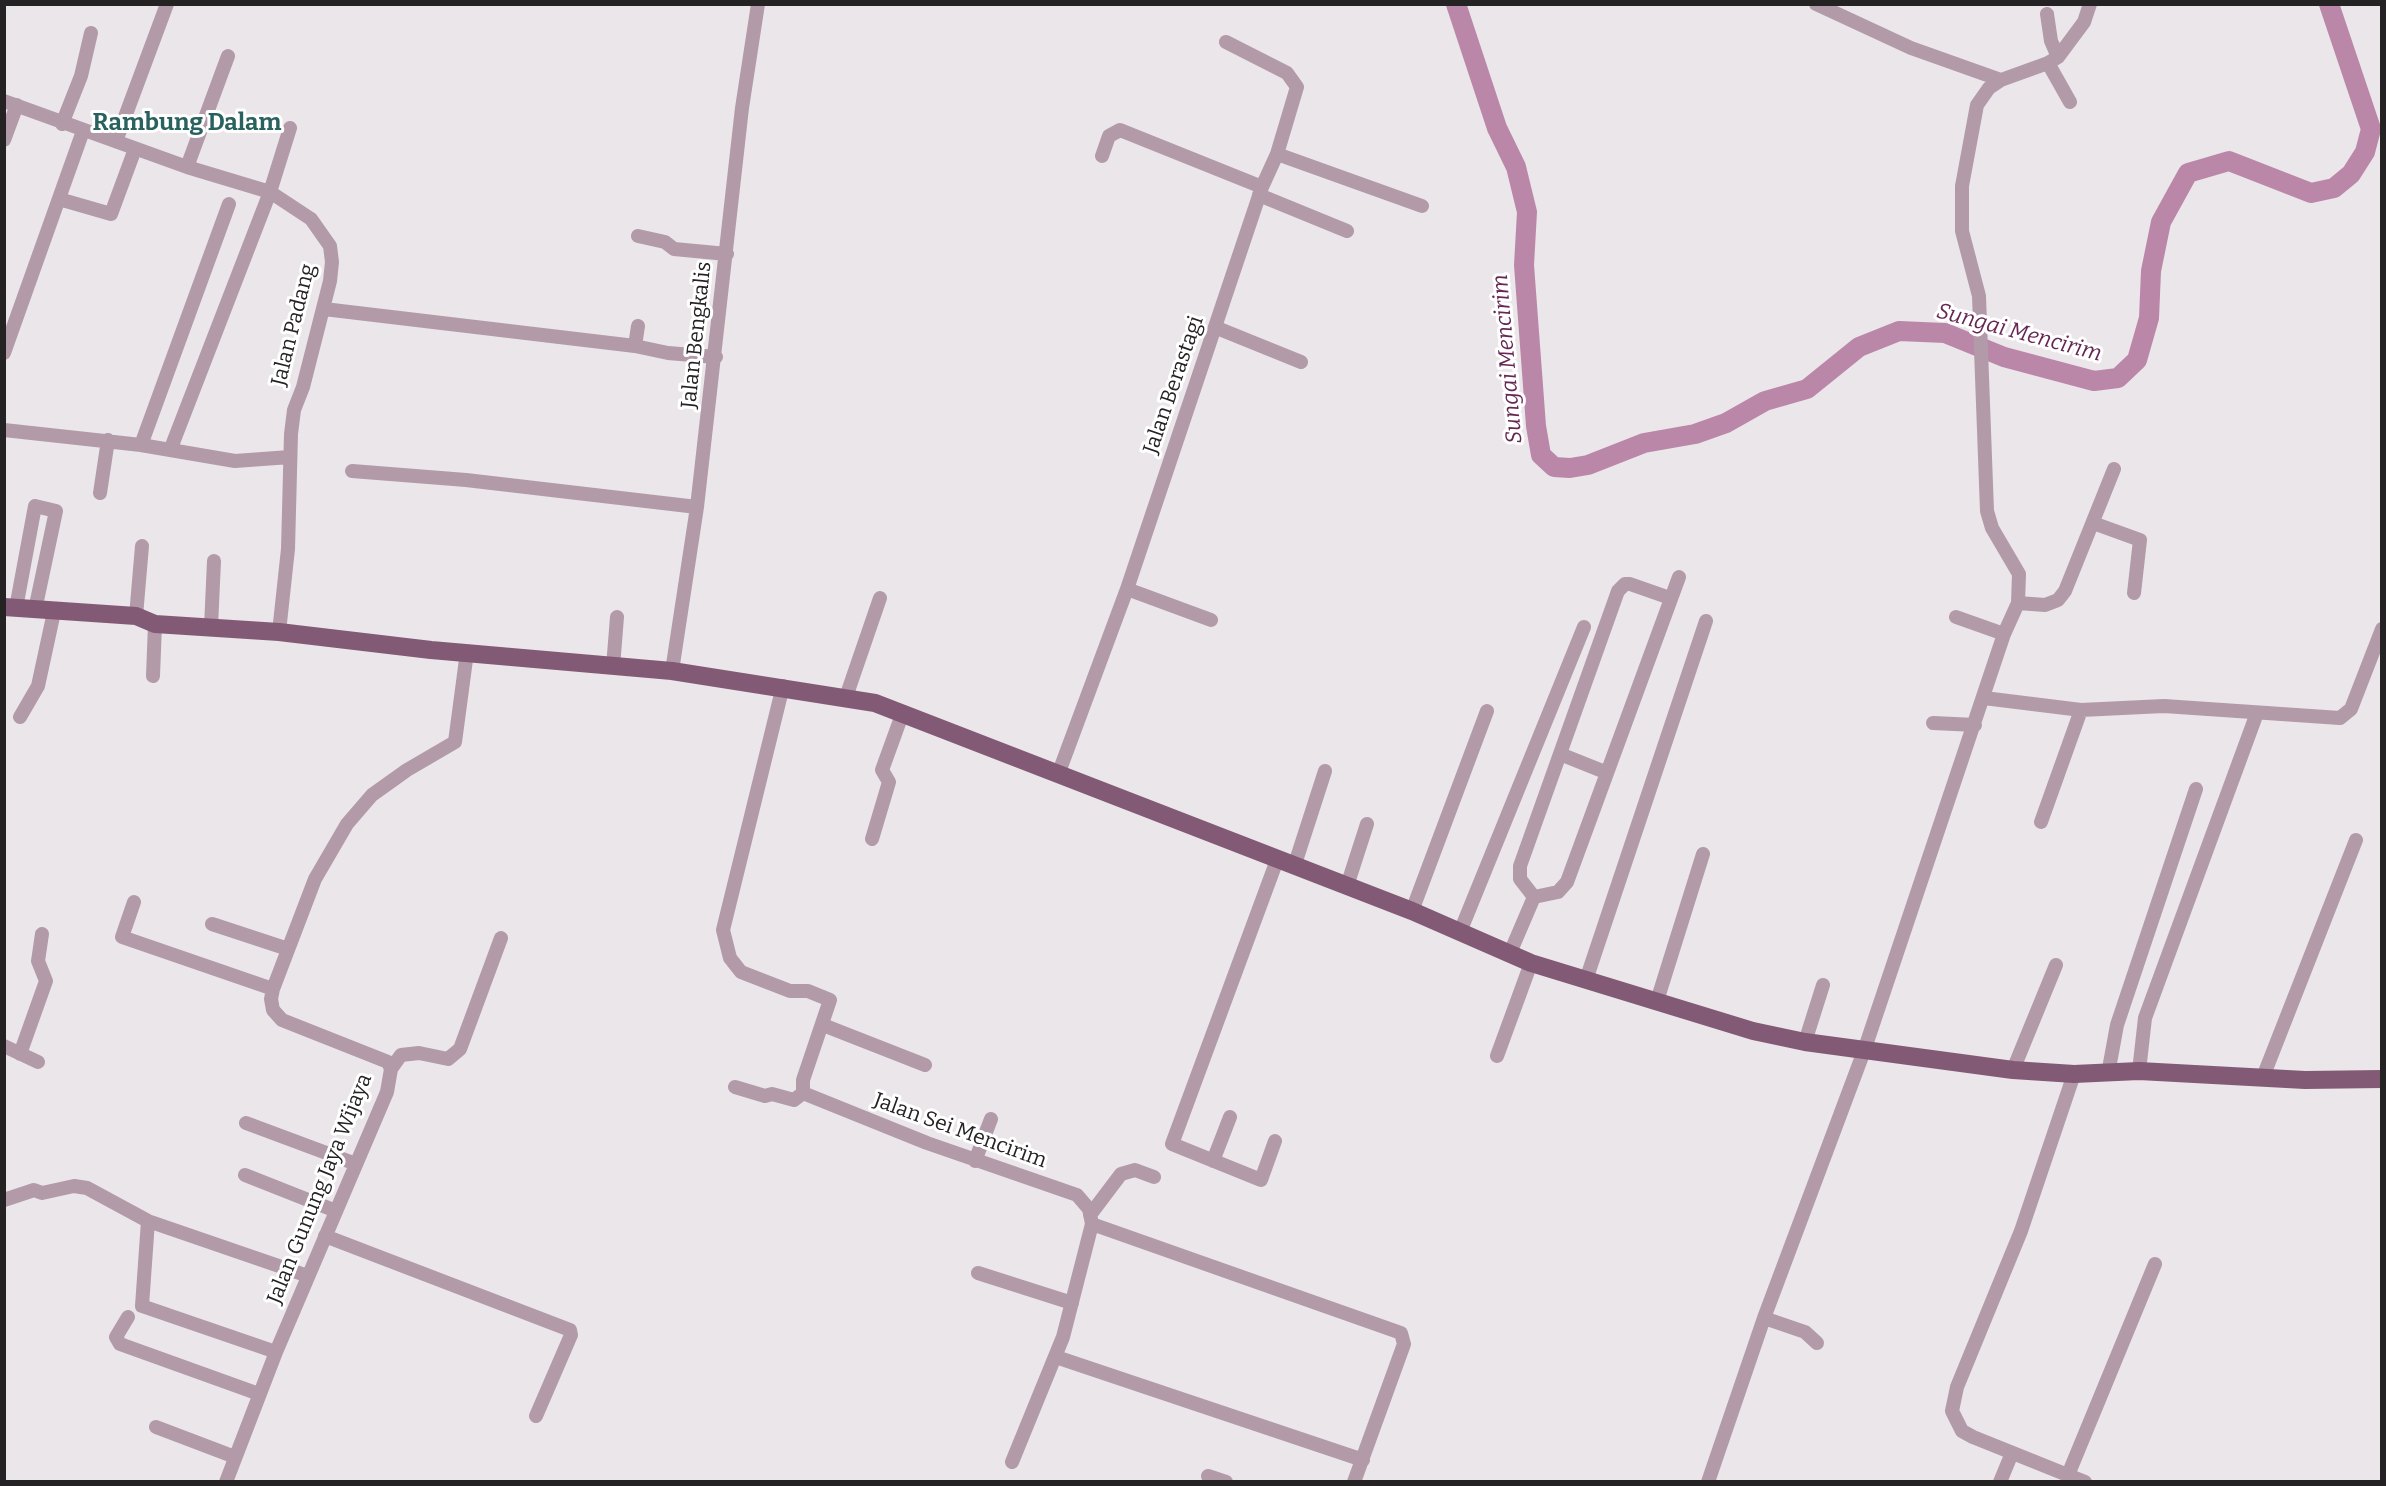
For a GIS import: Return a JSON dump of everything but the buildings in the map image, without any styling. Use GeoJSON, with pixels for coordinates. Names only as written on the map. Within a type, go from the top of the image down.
{"type":"FeatureCollection","features":[{"type":"Feature","properties":{"kind":"main road"},"geometry":{"type":"LineString","coordinates":[[10,607],[54,612],[136,616],[155,624],[279,632],[613,667],[672,670],[875,703],[1059,772],[1294,867],[1412,911],[1531,963],[1753,1031],[1805,1042],[2013,1070],[2074,1074],[2139,1071],[2305,1080],[2382,1079]]}},
{"type":"Feature","properties":{"kind":"street"},"geometry":{"type":"LineString","coordinates":[[116,141],[167,4]]}},
{"type":"Feature","properties":{"kind":"street","name":"Jalan Bengkalis"},"geometry":{"type":"LineString","coordinates":[[672,670],[697,507],[716,357],[742,108],[758,4]]}},
{"type":"Feature","properties":{"kind":"street"},"geometry":{"type":"LineString","coordinates":[[1816,4],[1911,48],[2001,80]]}},
{"type":"Feature","properties":{"kind":"street"},"geometry":{"type":"LineString","coordinates":[[1708,1482],[1764,1318],[1864,1051],[2004,634],[2018,603],[2019,574],[1992,528],[1987,512],[1979,296],[1962,231],[1962,186],[1977,105],[1989,88],[2001,80],[2053,60],[2084,22],[2090,4]]}},
{"type":"Feature","properties":{"kind":"street"},"geometry":{"type":"LineString","coordinates":[[2047,14],[2053,60],[2070,102]]}},
{"type":"Feature","properties":{"kind":"street"},"geometry":{"type":"LineString","coordinates":[[62,124],[81,76],[91,33]]}},
{"type":"Feature","properties":{"kind":"street","name":"Jalan Berastagi"},"geometry":{"type":"LineString","coordinates":[[1059,772],[1127,589],[1217,328],[1261,191],[1277,154],[1297,87],[1287,73],[1226,42]]}},
{"type":"Feature","properties":{"kind":"street"},"geometry":{"type":"LineString","coordinates":[[188,167],[228,56]]}},
{"type":"Feature","properties":{"kind":"street"},"geometry":{"type":"LineString","coordinates":[[4,140],[11,103]]}},
{"type":"Feature","properties":{"kind":"street","name":"Jalan Padang"},"geometry":{"type":"LineString","coordinates":[[11,103],[62,124],[270,192],[311,219],[330,246],[332,262],[324,309],[303,387],[294,410],[290,457],[288,540],[279,632]]}},
{"type":"Feature","properties":{"kind":"street"},"geometry":{"type":"LineString","coordinates":[[171,448],[270,192],[291,128]]}},
{"type":"Feature","properties":{"kind":"street"},"geometry":{"type":"LineString","coordinates":[[1102,156],[1109,136],[1120,130],[1347,231]]}},
{"type":"Feature","properties":{"kind":"street"},"geometry":{"type":"LineString","coordinates":[[4,353],[83,131]]}},
{"type":"Feature","properties":{"kind":"street"},"geometry":{"type":"LineString","coordinates":[[59,199],[111,214],[135,149]]}},
{"type":"Feature","properties":{"kind":"street"},"geometry":{"type":"LineString","coordinates":[[1277,154],[1422,206]]}},
{"type":"Feature","properties":{"kind":"street"},"geometry":{"type":"LineString","coordinates":[[141,445],[229,204]]}},
{"type":"Feature","properties":{"kind":"street"},"geometry":{"type":"LineString","coordinates":[[638,236],[665,242],[674,249],[727,254]]}},
{"type":"Feature","properties":{"kind":"street"},"geometry":{"type":"LineString","coordinates":[[324,309],[635,346],[668,353],[716,357]]}},
{"type":"Feature","properties":{"kind":"street"},"geometry":{"type":"LineString","coordinates":[[635,346],[638,326]]}},
{"type":"Feature","properties":{"kind":"street"},"geometry":{"type":"LineString","coordinates":[[1217,328],[1301,362]]}},
{"type":"Feature","properties":{"kind":"street"},"geometry":{"type":"LineString","coordinates":[[4,430],[74,432],[108,440],[171,448],[235,461],[290,457]]}},
{"type":"Feature","properties":{"kind":"street"},"geometry":{"type":"LineString","coordinates":[[100,493],[108,440]]}},
{"type":"Feature","properties":{"kind":"street"},"geometry":{"type":"LineString","coordinates":[[2018,603],[2045,605],[2058,600],[2065,591],[2114,470]]}},
{"type":"Feature","properties":{"kind":"street"},"geometry":{"type":"LineString","coordinates":[[352,471],[466,480],[697,507]]}},
{"type":"Feature","properties":{"kind":"street"},"geometry":{"type":"LineString","coordinates":[[10,607],[35,506],[56,511],[35,610]]}},
{"type":"Feature","properties":{"kind":"street"},"geometry":{"type":"LineString","coordinates":[[2093,523],[2140,540],[2134,593]]}},
{"type":"Feature","properties":{"kind":"street"},"geometry":{"type":"LineString","coordinates":[[136,616],[142,546]]}},
{"type":"Feature","properties":{"kind":"street"},"geometry":{"type":"LineString","coordinates":[[211,627],[214,561]]}},
{"type":"Feature","properties":{"kind":"street"},"geometry":{"type":"LineString","coordinates":[[1534,897],[1558,892],[1567,882],[1605,772],[1679,577]]}},
{"type":"Feature","properties":{"kind":"street"},"geometry":{"type":"LineString","coordinates":[[1534,897],[1520,879],[1520,866],[1622,586],[1630,584],[1670,598]]}},
{"type":"Feature","properties":{"kind":"street"},"geometry":{"type":"LineString","coordinates":[[1127,589],[1211,620]]}},
{"type":"Feature","properties":{"kind":"street"},"geometry":{"type":"LineString","coordinates":[[846,697],[880,598]]}},
{"type":"Feature","properties":{"kind":"street"},"geometry":{"type":"LineString","coordinates":[[20,717],[38,686],[54,612]]}},
{"type":"Feature","properties":{"kind":"street"},"geometry":{"type":"LineString","coordinates":[[613,667],[617,616]]}},
{"type":"Feature","properties":{"kind":"street"},"geometry":{"type":"LineString","coordinates":[[1956,617],[2004,634]]}},
{"type":"Feature","properties":{"kind":"street"},"geometry":{"type":"LineString","coordinates":[[1586,980],[1706,621]]}},
{"type":"Feature","properties":{"kind":"street"},"geometry":{"type":"LineString","coordinates":[[153,676],[155,624]]}},
{"type":"Feature","properties":{"kind":"street"},"geometry":{"type":"LineString","coordinates":[[1460,932],[1584,627]]}},
{"type":"Feature","properties":{"kind":"street"},"geometry":{"type":"LineString","coordinates":[[1984,698],[2081,710],[2164,706],[2340,718],[2347,715],[2382,629]]}},
{"type":"Feature","properties":{"kind":"street"},"geometry":{"type":"LineString","coordinates":[[134,902],[122,937],[273,989],[315,879],[347,824],[372,795],[407,770],[455,742],[467,652]]}},
{"type":"Feature","properties":{"kind":"street"},"geometry":{"type":"LineString","coordinates":[[735,1087],[765,1096],[772,1094],[794,1100],[803,1094],[803,1080],[830,1000],[808,991],[790,992],[739,970],[729,954],[723,930],[783,687]]}},
{"type":"Feature","properties":{"kind":"street"},"geometry":{"type":"LineString","coordinates":[[2041,822],[2081,710]]}},
{"type":"Feature","properties":{"kind":"street"},"geometry":{"type":"LineString","coordinates":[[1412,911],[1487,711]]}},
{"type":"Feature","properties":{"kind":"street"},"geometry":{"type":"LineString","coordinates":[[872,839],[889,782],[882,770],[903,712]]}},
{"type":"Feature","properties":{"kind":"street"},"geometry":{"type":"LineString","coordinates":[[2139,1071],[2145,1018],[2257,713]]}},
{"type":"Feature","properties":{"kind":"street"},"geometry":{"type":"LineString","coordinates":[[1933,723],[1975,725]]}},
{"type":"Feature","properties":{"kind":"street"},"geometry":{"type":"LineString","coordinates":[[1560,754],[1605,772]]}},
{"type":"Feature","properties":{"kind":"street"},"geometry":{"type":"LineString","coordinates":[[1294,867],[1325,771]]}},
{"type":"Feature","properties":{"kind":"street"},"geometry":{"type":"LineString","coordinates":[[2108,1074],[2117,1025],[2196,789]]}},
{"type":"Feature","properties":{"kind":"street"},"geometry":{"type":"LineString","coordinates":[[1347,886],[1367,824]]}},
{"type":"Feature","properties":{"kind":"street"},"geometry":{"type":"LineString","coordinates":[[2263,1077],[2356,840]]}},
{"type":"Feature","properties":{"kind":"street"},"geometry":{"type":"LineString","coordinates":[[1657,1001],[1703,854]]}},
{"type":"Feature","properties":{"kind":"street"},"geometry":{"type":"LineString","coordinates":[[1275,1141],[1261,1180],[1172,1144],[1277,860]]}},
{"type":"Feature","properties":{"kind":"street"},"geometry":{"type":"LineString","coordinates":[[1510,953],[1534,897]]}},
{"type":"Feature","properties":{"kind":"street"},"geometry":{"type":"LineString","coordinates":[[212,924],[288,949]]}},
{"type":"Feature","properties":{"kind":"street"},"geometry":{"type":"LineString","coordinates":[[20,1054],[46,981],[38,961],[42,934]]}},
{"type":"Feature","properties":{"kind":"street"},"geometry":{"type":"LineString","coordinates":[[391,1068],[401,1055],[419,1053],[448,1059],[460,1049],[501,938]]}},
{"type":"Feature","properties":{"kind":"street"},"geometry":{"type":"LineString","coordinates":[[1497,1056],[1531,963]]}},
{"type":"Feature","properties":{"kind":"street"},"geometry":{"type":"LineString","coordinates":[[2013,1070],[2056,965]]}},
{"type":"Feature","properties":{"kind":"street"},"geometry":{"type":"LineString","coordinates":[[1805,1042],[1823,985]]}},
{"type":"Feature","properties":{"kind":"street","name":"Jalan Gunung Jaya Wijaya"},"geometry":{"type":"LineString","coordinates":[[226,1482],[276,1352],[387,1092],[391,1068],[388,1062],[282,1020],[273,1010],[271,999],[273,989]]}},
{"type":"Feature","properties":{"kind":"street"},"geometry":{"type":"LineString","coordinates":[[823,1025],[926,1065]]}},
{"type":"Feature","properties":{"kind":"street"},"geometry":{"type":"LineString","coordinates":[[4,1046],[38,1062]]}},
{"type":"Feature","properties":{"kind":"street"},"geometry":{"type":"LineString","coordinates":[[2074,1074],[2026,1216],[1957,1387],[1952,1411],[1962,1431],[2085,1482]]}},
{"type":"Feature","properties":{"kind":"street","name":"Jalan Sei Mencirim"},"geometry":{"type":"LineString","coordinates":[[803,1094],[975,1161],[1077,1195],[1091,1220],[1401,1333],[1404,1344],[1354,1482]]}},
{"type":"Feature","properties":{"kind":"street"},"geometry":{"type":"LineString","coordinates":[[1214,1161],[1230,1118]]}},
{"type":"Feature","properties":{"kind":"street"},"geometry":{"type":"LineString","coordinates":[[975,1161],[991,1119]]}},
{"type":"Feature","properties":{"kind":"street"},"geometry":{"type":"LineString","coordinates":[[246,1123],[356,1164]]}},
{"type":"Feature","properties":{"kind":"street"},"geometry":{"type":"LineString","coordinates":[[1012,1462],[1056,1357],[1072,1303],[1091,1220],[1109,1188],[1127,1170],[1154,1177]]}},
{"type":"Feature","properties":{"kind":"street"},"geometry":{"type":"LineString","coordinates":[[245,1175],[336,1211]]}},
{"type":"Feature","properties":{"kind":"street"},"geometry":{"type":"LineString","coordinates":[[4,1200],[34,1190],[48,1192],[74,1186],[87,1188],[148,1221],[308,1276]]}},
{"type":"Feature","properties":{"kind":"street"},"geometry":{"type":"LineString","coordinates":[[148,1221],[142,1306],[276,1352]]}},
{"type":"Feature","properties":{"kind":"street"},"geometry":{"type":"LineString","coordinates":[[325,1236],[570,1330],[571,1335],[536,1416]]}},
{"type":"Feature","properties":{"kind":"street"},"geometry":{"type":"LineString","coordinates":[[2068,1475],[2155,1264]]}},
{"type":"Feature","properties":{"kind":"street"},"geometry":{"type":"LineString","coordinates":[[978,1273],[1072,1303]]}},
{"type":"Feature","properties":{"kind":"street"},"geometry":{"type":"LineString","coordinates":[[128,1317],[116,1337],[120,1344],[260,1394]]}},
{"type":"Feature","properties":{"kind":"street"},"geometry":{"type":"LineString","coordinates":[[1764,1318],[1805,1332],[1817,1343]]}},
{"type":"Feature","properties":{"kind":"street"},"geometry":{"type":"LineString","coordinates":[[1056,1357],[1363,1460]]}},
{"type":"Feature","properties":{"kind":"street"},"geometry":{"type":"LineString","coordinates":[[156,1427],[235,1457]]}},
{"type":"Feature","properties":{"kind":"street"},"geometry":{"type":"LineString","coordinates":[[2000,1482],[2012,1453]]}},
{"type":"Feature","properties":{"kind":"street"},"geometry":{"type":"LineString","coordinates":[[1208,1476],[1226,1482]]}},
{"type":"Feature","properties":{"kind":"waterway","name":"Sungai Mencirim"},"geometry":{"type":"LineString","coordinates":[[1456,4],[1497,128],[1516,167],[1527,212],[1524,265],[1536,426],[1541,455],[1554,467],[1570,468],[1588,465],[1644,443],[1695,434],[1726,423],[1765,401],[1807,389],[1859,347],[1899,331],[1945,333],[2004,357],[2094,381],[2118,378],[2137,360],[2149,318],[2151,271],[2161,222],[2188,173],[2229,161],[2311,193],[2334,188],[2351,174],[2365,152],[2371,129],[2329,4]]}},
{"type":"Feature","properties":{"kind":"district","name":"Rambung Dalam"},"geometry":{"type":"Point","coordinates":[187,123]}}]}
